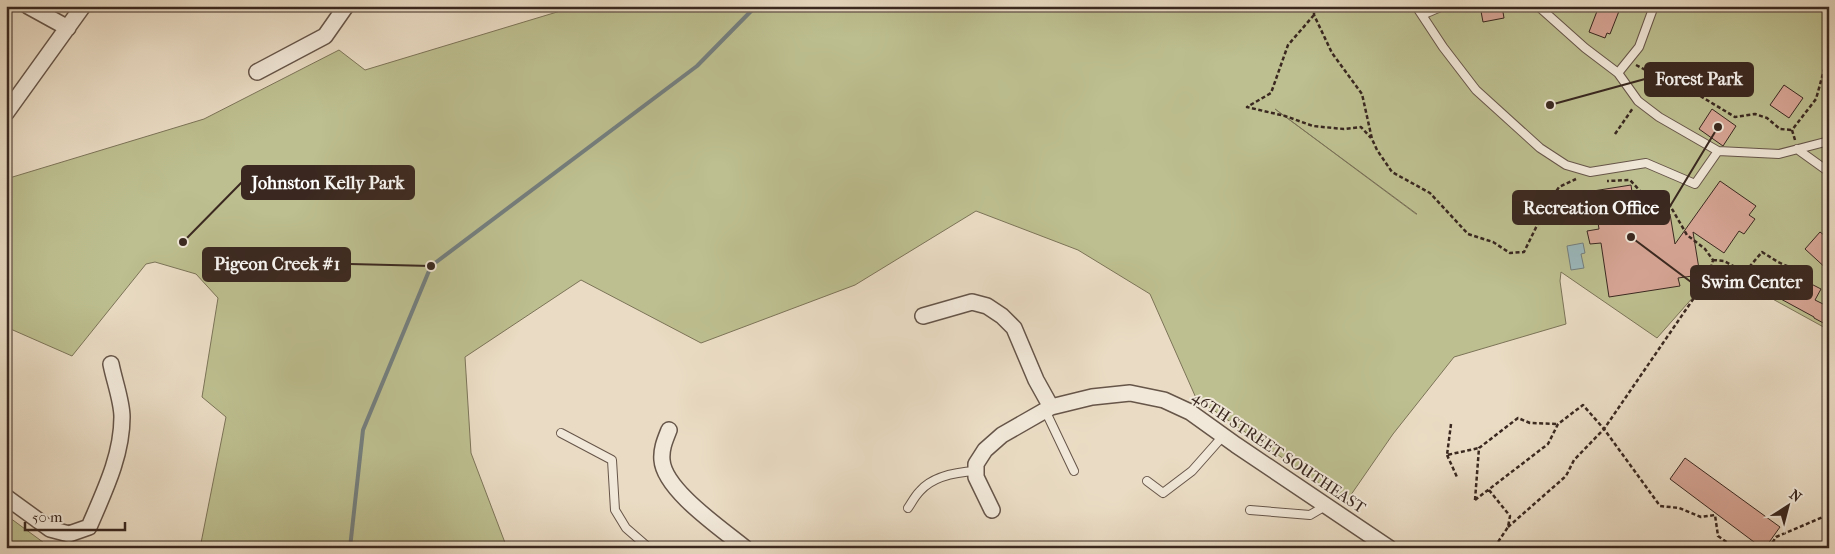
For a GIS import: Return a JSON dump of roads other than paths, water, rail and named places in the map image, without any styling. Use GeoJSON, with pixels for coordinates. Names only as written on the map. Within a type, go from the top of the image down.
{"type":"FeatureCollection","features":[{"type":"Feature","properties":{"kind":"street"},"geometry":{"type":"LineString","coordinates":[[28,6],[68,28]]}},
{"type":"Feature","properties":{"kind":"street"},"geometry":{"type":"LineString","coordinates":[[6,113],[83,6]]}},
{"type":"Feature","properties":{"kind":"street"},"geometry":{"type":"LineString","coordinates":[[257,72],[325,36],[346,6]]}},
{"type":"Feature","properties":{"kind":"street"},"geometry":{"type":"LineString","coordinates":[[923,316],[972,302],[987,306],[1002,316],[1014,328],[1048,409]]}},
{"type":"Feature","properties":{"kind":"street"},"geometry":{"type":"LineString","coordinates":[[6,497],[50,530],[69,534],[89,527],[104,494],[118,452],[122,416],[111,364]]}},
{"type":"Feature","properties":{"kind":"street","name":"46TH STREET SOUTHEAST"},"geometry":{"type":"LineString","coordinates":[[976,471],[976,464],[985,450],[1002,435],[1048,409],[1092,397],[1130,393],[1164,400],[1190,412],[1389,548]]}},
{"type":"Feature","properties":{"kind":"street"},"geometry":{"type":"LineString","coordinates":[[669,430],[662,448],[662,461],[674,487],[745,548]]}},
{"type":"Feature","properties":{"kind":"street"},"geometry":{"type":"LineString","coordinates":[[976,471],[976,477],[992,510]]}},
{"type":"Feature","properties":{"kind":"lane"},"geometry":{"type":"LineString","coordinates":[[1416,6],[1442,48],[1476,90],[1540,148],[1566,165],[1590,172],[1646,163],[1695,184],[1718,151]]}},
{"type":"Feature","properties":{"kind":"lane"},"geometry":{"type":"LineString","coordinates":[[1422,15],[1443,6]]}},
{"type":"Feature","properties":{"kind":"lane"},"geometry":{"type":"LineString","coordinates":[[1538,6],[1585,48],[1618,73],[1638,101],[1659,117],[1718,151],[1779,154],[1829,141]]}},
{"type":"Feature","properties":{"kind":"lane"},"geometry":{"type":"LineString","coordinates":[[1618,73],[1639,46],[1654,6]]}},
{"type":"Feature","properties":{"kind":"lane"},"geometry":{"type":"LineString","coordinates":[[1797,149],[1829,172]]}},
{"type":"Feature","properties":{"kind":"lane"},"geometry":{"type":"LineString","coordinates":[[1048,409],[1074,471]]}},
{"type":"Feature","properties":{"kind":"lane"},"geometry":{"type":"LineString","coordinates":[[561,433],[612,460],[615,510],[626,528],[649,548]]}},
{"type":"Feature","properties":{"kind":"lane"},"geometry":{"type":"LineString","coordinates":[[1147,481],[1163,493],[1192,471],[1223,436]]}},
{"type":"Feature","properties":{"kind":"lane"},"geometry":{"type":"LineString","coordinates":[[908,508],[920,490],[937,479],[960,472],[976,471]]}},
{"type":"Feature","properties":{"kind":"lane"},"geometry":{"type":"LineString","coordinates":[[1250,510],[1310,515],[1326,505]]}},
{"type":"Feature","properties":{"kind":"water"},"geometry":{"type":"Polygon","coordinates":[[[1583,243],[1585,253],[1581,254],[1584,268],[1571,270],[1567,246],[1583,243]]]}},
{"type":"Feature","properties":{"kind":"waterway"},"geometry":{"type":"LineString","coordinates":[[350,548],[363,430],[431,266],[697,66],[756,6]]}},
{"type":"Feature","properties":{"kind":"place","name":"Forest Park"},"geometry":{"type":"Point","coordinates":[1550,105]}},
{"type":"Feature","properties":{"kind":"place","name":"Recreation Office"},"geometry":{"type":"Point","coordinates":[1718,127]}},
{"type":"Feature","properties":{"kind":"place","name":"Swim Center"},"geometry":{"type":"Point","coordinates":[1631,237]}},
{"type":"Feature","properties":{"kind":"place","name":"Johnston Kelly Park"},"geometry":{"type":"Point","coordinates":[183,242]}},
{"type":"Feature","properties":{"kind":"place","name":"Pigeon Creek #1"},"geometry":{"type":"Point","coordinates":[431,266]}}]}
